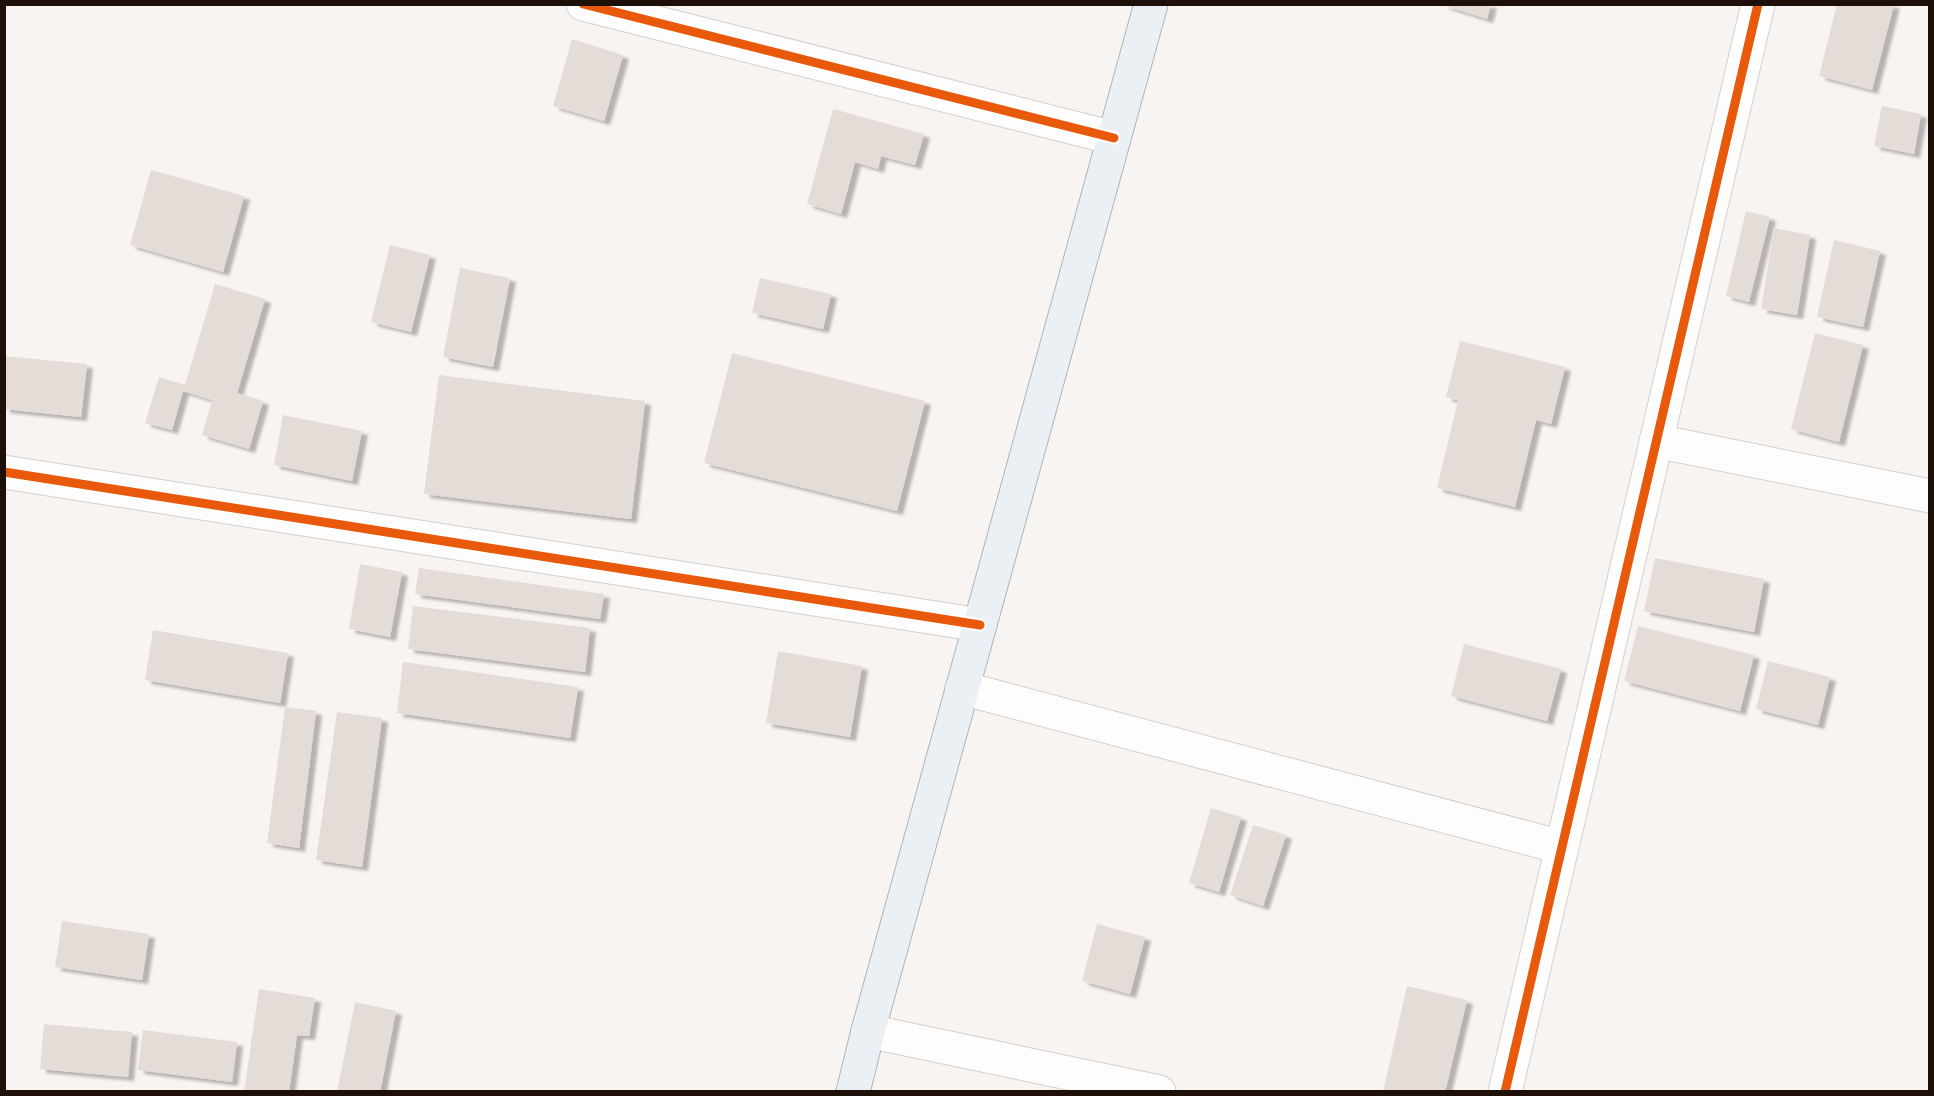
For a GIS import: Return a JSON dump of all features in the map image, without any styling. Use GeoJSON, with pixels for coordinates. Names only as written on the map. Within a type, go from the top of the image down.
{"type":"FeatureCollection","features":[{"type":"Feature","properties":{"kind":"main road"},"geometry":{"type":"LineString","coordinates":[[853,1092],[1151,4]]}},
{"type":"Feature","properties":{"kind":"street"},"geometry":{"type":"LineString","coordinates":[[583,4],[1114,138]]}},
{"type":"Feature","properties":{"kind":"street"},"geometry":{"type":"LineString","coordinates":[[1505,1092],[1758,4]]}},
{"type":"Feature","properties":{"kind":"street"},"geometry":{"type":"LineString","coordinates":[[1656,441],[1929,496]]}},
{"type":"Feature","properties":{"kind":"street"},"geometry":{"type":"LineString","coordinates":[[4,472],[980,625]]}},
{"type":"Feature","properties":{"kind":"street"},"geometry":{"type":"LineString","coordinates":[[962,688],[1561,847]]}},
{"type":"Feature","properties":{"kind":"street"},"geometry":{"type":"LineString","coordinates":[[868,1031],[1160,1092]]}},
{"type":"Feature","properties":{"kind":"building"},"geometry":{"type":"Polygon","coordinates":[[[1440,4],[1491,4],[1487,19],[1440,4]]]}},
{"type":"Feature","properties":{"kind":"building"},"geometry":{"type":"Polygon","coordinates":[[[1837,4],[1894,4],[1872,90],[1819,76],[1837,4]]]}},
{"type":"Feature","properties":{"kind":"building"},"geometry":{"type":"Polygon","coordinates":[[[572,39],[623,55],[604,121],[553,106],[572,39]]]}},
{"type":"Feature","properties":{"kind":"building"},"geometry":{"type":"Polygon","coordinates":[[[1882,106],[1921,114],[1914,154],[1874,146],[1882,106]]]}},
{"type":"Feature","properties":{"kind":"building"},"geometry":{"type":"Polygon","coordinates":[[[833,109],[924,134],[915,165],[881,156],[878,169],[855,162],[841,214],[807,204],[833,109]]]}},
{"type":"Feature","properties":{"kind":"building"},"geometry":{"type":"Polygon","coordinates":[[[151,170],[244,196],[223,272],[130,245],[151,170]]]}},
{"type":"Feature","properties":{"kind":"building"},"geometry":{"type":"Polygon","coordinates":[[[1746,211],[1770,217],[1749,302],[1726,296],[1746,211]]]}},
{"type":"Feature","properties":{"kind":"building"},"geometry":{"type":"Polygon","coordinates":[[[1774,228],[1810,235],[1797,315],[1761,309],[1774,228]]]}},
{"type":"Feature","properties":{"kind":"building"},"geometry":{"type":"Polygon","coordinates":[[[1834,240],[1880,251],[1863,327],[1817,317],[1834,240]]]}},
{"type":"Feature","properties":{"kind":"building"},"geometry":{"type":"Polygon","coordinates":[[[390,245],[430,255],[411,332],[371,322],[390,245]]]}},
{"type":"Feature","properties":{"kind":"building"},"geometry":{"type":"Polygon","coordinates":[[[460,268],[510,278],[493,367],[443,357],[460,268]]]}},
{"type":"Feature","properties":{"kind":"building"},"geometry":{"type":"Polygon","coordinates":[[[760,278],[831,294],[823,329],[752,313],[760,278]]]}},
{"type":"Feature","properties":{"kind":"building"},"geometry":{"type":"Polygon","coordinates":[[[215,284],[265,299],[237,393],[263,401],[249,449],[202,435],[212,400],[183,391],[172,430],[145,423],[159,377],[185,385],[215,284]]]}},
{"type":"Feature","properties":{"kind":"building"},"geometry":{"type":"Polygon","coordinates":[[[1815,333],[1863,345],[1839,442],[1791,429],[1815,333]]]}},
{"type":"Feature","properties":{"kind":"building"},"geometry":{"type":"Polygon","coordinates":[[[1460,341],[1565,367],[1551,424],[1536,420],[1515,507],[1437,488],[1458,400],[1446,397],[1460,341]]]}},
{"type":"Feature","properties":{"kind":"building"},"geometry":{"type":"Polygon","coordinates":[[[732,353],[925,401],[897,511],[704,463],[732,353]]]}},
{"type":"Feature","properties":{"kind":"building"},"geometry":{"type":"Polygon","coordinates":[[[4,356],[87,364],[81,417],[4,409],[4,356]]]}},
{"type":"Feature","properties":{"kind":"building"},"geometry":{"type":"Polygon","coordinates":[[[439,375],[645,401],[631,519],[424,494],[439,375]]]}},
{"type":"Feature","properties":{"kind":"building"},"geometry":{"type":"Polygon","coordinates":[[[283,415],[362,431],[352,481],[274,465],[283,415]]]}},
{"type":"Feature","properties":{"kind":"building"},"geometry":{"type":"Polygon","coordinates":[[[1655,558],[1764,579],[1754,632],[1644,611],[1655,558]]]}},
{"type":"Feature","properties":{"kind":"building"},"geometry":{"type":"Polygon","coordinates":[[[360,564],[402,572],[390,637],[349,629],[360,564]]]}},
{"type":"Feature","properties":{"kind":"building"},"geometry":{"type":"Polygon","coordinates":[[[419,568],[604,594],[600,619],[415,594],[419,568]]]}},
{"type":"Feature","properties":{"kind":"building"},"geometry":{"type":"Polygon","coordinates":[[[413,606],[590,628],[585,672],[408,649],[413,606]]]}},
{"type":"Feature","properties":{"kind":"building"},"geometry":{"type":"Polygon","coordinates":[[[1638,626],[1754,655],[1740,711],[1624,681],[1638,626]]]}},
{"type":"Feature","properties":{"kind":"building"},"geometry":{"type":"Polygon","coordinates":[[[153,630],[288,653],[280,703],[145,680],[153,630]]]}},
{"type":"Feature","properties":{"kind":"building"},"geometry":{"type":"Polygon","coordinates":[[[1464,644],[1561,669],[1547,721],[1451,696],[1464,644]]]}},
{"type":"Feature","properties":{"kind":"building"},"geometry":{"type":"Polygon","coordinates":[[[778,651],[862,666],[850,737],[766,723],[778,651]]]}},
{"type":"Feature","properties":{"kind":"building"},"geometry":{"type":"Polygon","coordinates":[[[1768,661],[1830,677],[1818,725],[1756,709],[1768,661]]]}},
{"type":"Feature","properties":{"kind":"building"},"geometry":{"type":"Polygon","coordinates":[[[403,662],[578,687],[570,738],[397,713],[403,662]]]}},
{"type":"Feature","properties":{"kind":"building"},"geometry":{"type":"Polygon","coordinates":[[[285,707],[316,711],[299,848],[267,843],[285,707]]]}},
{"type":"Feature","properties":{"kind":"building"},"geometry":{"type":"Polygon","coordinates":[[[337,712],[382,718],[362,867],[316,860],[337,712]]]}},
{"type":"Feature","properties":{"kind":"building"},"geometry":{"type":"Polygon","coordinates":[[[1211,808],[1241,817],[1219,892],[1189,883],[1211,808]]]}},
{"type":"Feature","properties":{"kind":"building"},"geometry":{"type":"Polygon","coordinates":[[[1253,825],[1286,835],[1263,906],[1230,895],[1253,825]]]}},
{"type":"Feature","properties":{"kind":"building"},"geometry":{"type":"Polygon","coordinates":[[[62,921],[149,934],[142,980],[55,967],[62,921]]]}},
{"type":"Feature","properties":{"kind":"building"},"geometry":{"type":"Polygon","coordinates":[[[1097,924],[1145,937],[1130,994],[1082,981],[1097,924]]]}},
{"type":"Feature","properties":{"kind":"building"},"geometry":{"type":"Polygon","coordinates":[[[1407,986],[1467,1000],[1445,1092],[1383,1092],[1407,986]]]}},
{"type":"Feature","properties":{"kind":"building"},"geometry":{"type":"Polygon","coordinates":[[[259,989],[315,998],[309,1036],[297,1035],[289,1092],[244,1092],[259,989]]]}},
{"type":"Feature","properties":{"kind":"building"},"geometry":{"type":"Polygon","coordinates":[[[355,1002],[396,1011],[380,1092],[337,1092],[355,1002]]]}},
{"type":"Feature","properties":{"kind":"building"},"geometry":{"type":"Polygon","coordinates":[[[44,1024],[132,1032],[128,1077],[40,1069],[44,1024]]]}},
{"type":"Feature","properties":{"kind":"building"},"geometry":{"type":"Polygon","coordinates":[[[143,1030],[237,1042],[232,1082],[138,1070],[143,1030]]]}},
{"type":"Feature","properties":{"kind":"cycle path"},"geometry":{"type":"LineString","coordinates":[[583,4],[1114,138]]}},
{"type":"Feature","properties":{"kind":"cycle path"},"geometry":{"type":"LineString","coordinates":[[1505,1092],[1758,4]]}},
{"type":"Feature","properties":{"kind":"cycle path"},"geometry":{"type":"LineString","coordinates":[[4,472],[980,625]]}}]}
